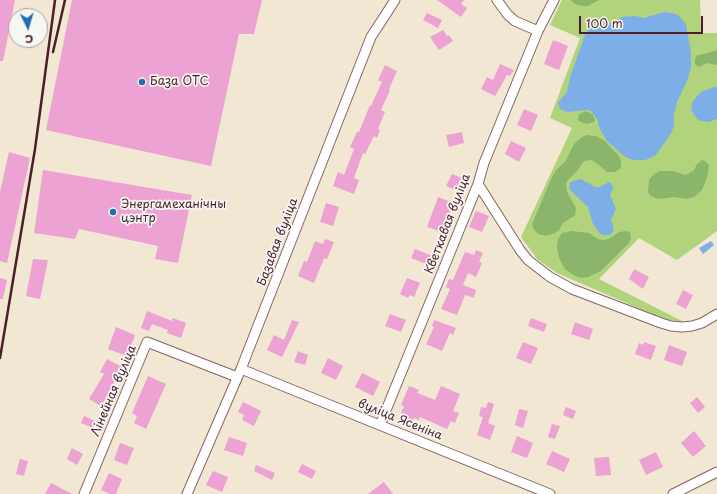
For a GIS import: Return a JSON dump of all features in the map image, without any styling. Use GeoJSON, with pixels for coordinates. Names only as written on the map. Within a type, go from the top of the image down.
{"type":"FeatureCollection","features":[{"type":"Feature","properties":{"kind":"street","name":"Базавая вуліца"},"geometry":{"type":"LineString","coordinates":[[187,494],[239,373],[371,37],[395,0]]}},
{"type":"Feature","properties":{"kind":"street"},"geometry":{"type":"LineString","coordinates":[[497,0],[508,15],[515,21],[538,31]]}},
{"type":"Feature","properties":{"kind":"street","name":"Кветкавая вуліца"},"geometry":{"type":"LineString","coordinates":[[380,425],[478,184],[484,163],[538,31],[554,0]]}},
{"type":"Feature","properties":{"kind":"street"},"geometry":{"type":"LineString","coordinates":[[478,184],[528,260],[550,277],[572,289],[671,326],[692,326],[706,321],[717,314]]}},
{"type":"Feature","properties":{"kind":"street","name":"Лінейная вуліца"},"geometry":{"type":"LineString","coordinates":[[84,494],[147,342],[239,373]]}},
{"type":"Feature","properties":{"kind":"street","name":"вуліца Ясеніна"},"geometry":{"type":"LineString","coordinates":[[239,373],[380,425],[550,494]]}},
{"type":"Feature","properties":{"kind":"street"},"geometry":{"type":"LineString","coordinates":[[673,494],[717,472]]}},
{"type":"Feature","properties":{"kind":"green space"},"geometry":{"type":"Polygon","coordinates":[[[562,0],[700,0],[701,33],[717,33],[717,231],[677,260],[639,238],[599,279],[686,323],[661,318],[557,273],[537,259],[521,237],[572,128],[550,118],[580,38],[550,25],[562,0]]]}},
{"type":"Feature","properties":{"kind":"green space"},"geometry":{"type":"Polygon","coordinates":[[[571,0],[599,0],[588,6],[583,6],[575,4],[571,0]]]}},
{"type":"Feature","properties":{"kind":"green space"},"geometry":{"type":"Polygon","coordinates":[[[717,50],[717,65],[707,63],[699,67],[695,64],[695,59],[698,55],[717,50]]]}},
{"type":"Feature","properties":{"kind":"green space"},"geometry":{"type":"Polygon","coordinates":[[[586,111],[593,115],[595,120],[594,122],[587,124],[578,120],[579,114],[586,111]]]}},
{"type":"Feature","properties":{"kind":"green space"},"geometry":{"type":"Polygon","coordinates":[[[587,135],[596,136],[605,141],[619,156],[621,168],[615,172],[607,172],[591,160],[584,161],[566,183],[567,192],[576,208],[575,215],[563,223],[559,230],[555,233],[546,236],[538,234],[533,228],[532,224],[552,177],[557,169],[565,162],[574,144],[582,137],[587,135]]]}},
{"type":"Feature","properties":{"kind":"green space"},"geometry":{"type":"Polygon","coordinates":[[[702,160],[709,165],[707,178],[702,190],[694,197],[686,199],[675,197],[658,199],[651,196],[648,192],[649,180],[654,174],[660,171],[673,171],[686,175],[694,170],[697,164],[702,160]]]}},
{"type":"Feature","properties":{"kind":"green space"},"geometry":{"type":"Polygon","coordinates":[[[572,231],[589,233],[598,239],[604,240],[609,239],[619,232],[627,231],[630,232],[631,239],[629,243],[601,271],[588,277],[581,278],[565,269],[559,258],[557,248],[558,239],[562,233],[572,231]]]}},
{"type":"Feature","properties":{"kind":"water"},"geometry":{"type":"Polygon","coordinates":[[[664,12],[678,15],[686,24],[691,53],[691,68],[687,81],[677,102],[674,114],[674,126],[671,133],[656,155],[645,160],[633,160],[625,157],[607,141],[600,129],[597,119],[591,111],[567,112],[560,109],[558,103],[567,92],[570,77],[585,35],[590,27],[597,24],[609,24],[622,17],[635,16],[644,18],[664,12]]]}},
{"type":"Feature","properties":{"kind":"water"},"geometry":{"type":"Polygon","coordinates":[[[717,86],[717,119],[709,122],[697,119],[691,110],[693,101],[701,92],[717,86]]]}},
{"type":"Feature","properties":{"kind":"water"},"geometry":{"type":"Polygon","coordinates":[[[581,179],[595,187],[600,187],[609,182],[612,184],[613,188],[610,195],[616,209],[611,219],[614,230],[610,235],[602,235],[597,230],[593,224],[588,207],[569,189],[570,183],[581,179]]]}},
{"type":"Feature","properties":{"kind":"water"},"geometry":{"type":"Polygon","coordinates":[[[711,241],[714,245],[703,254],[699,248],[711,241]]]}},
{"type":"Feature","properties":{"kind":"building"},"geometry":{"type":"Polygon","coordinates":[[[0,0],[15,0],[13,8],[8,8],[8,36],[3,61],[0,61],[0,0]]]}},
{"type":"Feature","properties":{"kind":"building","name":"База ОТС"},"geometry":{"type":"Polygon","coordinates":[[[72,0],[262,0],[254,34],[239,34],[211,166],[46,130],[72,0]]]}},
{"type":"Feature","properties":{"kind":"building"},"geometry":{"type":"Polygon","coordinates":[[[437,0],[464,0],[461,4],[467,8],[461,17],[437,0]]]}},
{"type":"Feature","properties":{"kind":"building"},"geometry":{"type":"Polygon","coordinates":[[[427,13],[442,20],[438,28],[423,20],[427,13]]]}},
{"type":"Feature","properties":{"kind":"building"},"geometry":{"type":"Polygon","coordinates":[[[443,30],[453,41],[439,50],[430,37],[443,30]]]}},
{"type":"Feature","properties":{"kind":"building"},"geometry":{"type":"Polygon","coordinates":[[[553,40],[568,46],[559,70],[544,64],[553,40]]]}},
{"type":"Feature","properties":{"kind":"building"},"geometry":{"type":"Polygon","coordinates":[[[500,64],[514,70],[510,76],[507,75],[495,96],[481,89],[487,77],[493,80],[500,64]]]}},
{"type":"Feature","properties":{"kind":"building"},"geometry":{"type":"Polygon","coordinates":[[[385,65],[397,71],[381,110],[385,112],[378,129],[380,130],[377,138],[374,136],[365,154],[363,153],[354,178],[359,180],[354,194],[333,186],[338,172],[344,175],[354,149],[350,147],[357,132],[359,132],[370,105],[371,106],[382,82],[378,80],[385,65]]]}},
{"type":"Feature","properties":{"kind":"building"},"geometry":{"type":"Polygon","coordinates":[[[524,109],[538,115],[531,131],[517,125],[524,109]]]}},
{"type":"Feature","properties":{"kind":"building"},"geometry":{"type":"Polygon","coordinates":[[[462,132],[464,143],[449,147],[446,135],[462,132]]]}},
{"type":"Feature","properties":{"kind":"building"},"geometry":{"type":"Polygon","coordinates":[[[511,141],[526,148],[519,162],[505,154],[511,141]]]}},
{"type":"Feature","properties":{"kind":"building"},"geometry":{"type":"Polygon","coordinates":[[[9,152],[30,158],[7,263],[0,261],[0,192],[9,152]]]}},
{"type":"Feature","properties":{"kind":"building","name":"Энергамеханічны цэнтр"},"geometry":{"type":"Polygon","coordinates":[[[43,170],[192,195],[178,263],[155,259],[158,246],[79,229],[75,239],[34,233],[43,170]]]}},
{"type":"Feature","properties":{"kind":"building"},"geometry":{"type":"Polygon","coordinates":[[[452,174],[466,180],[460,192],[446,186],[452,174]]]}},
{"type":"Feature","properties":{"kind":"building"},"geometry":{"type":"Polygon","coordinates":[[[438,197],[453,203],[442,232],[427,227],[438,197]]]}},
{"type":"Feature","properties":{"kind":"building"},"geometry":{"type":"Polygon","coordinates":[[[326,203],[339,207],[333,226],[320,222],[326,203]]]}},
{"type":"Feature","properties":{"kind":"building"},"geometry":{"type":"Polygon","coordinates":[[[476,211],[489,216],[482,232],[469,227],[476,211]]]}},
{"type":"Feature","properties":{"kind":"building"},"geometry":{"type":"Polygon","coordinates":[[[325,239],[334,242],[327,259],[324,258],[314,283],[298,276],[304,261],[307,262],[315,241],[323,244],[325,239]]]}},
{"type":"Feature","properties":{"kind":"building"},"geometry":{"type":"Polygon","coordinates":[[[415,249],[435,257],[432,266],[411,258],[415,249]]]}},
{"type":"Feature","properties":{"kind":"building"},"geometry":{"type":"Polygon","coordinates":[[[476,250],[483,253],[479,262],[482,263],[476,277],[468,273],[463,285],[476,290],[474,298],[465,295],[457,315],[441,309],[450,289],[446,287],[449,279],[453,280],[465,252],[474,255],[476,250]]]}},
{"type":"Feature","properties":{"kind":"building"},"geometry":{"type":"Polygon","coordinates":[[[33,259],[48,260],[40,299],[26,296],[33,259]]]}},
{"type":"Feature","properties":{"kind":"building"},"geometry":{"type":"Polygon","coordinates":[[[634,269],[649,277],[643,289],[629,279],[634,269]]]}},
{"type":"Feature","properties":{"kind":"building"},"geometry":{"type":"Polygon","coordinates":[[[0,278],[7,280],[3,299],[0,299],[0,278]]]}},
{"type":"Feature","properties":{"kind":"building"},"geometry":{"type":"Polygon","coordinates":[[[407,278],[420,283],[414,297],[410,295],[408,298],[400,294],[407,278]]]}},
{"type":"Feature","properties":{"kind":"building"},"geometry":{"type":"Polygon","coordinates":[[[683,290],[693,295],[686,309],[676,304],[683,290]]]}},
{"type":"Feature","properties":{"kind":"building"},"geometry":{"type":"Polygon","coordinates":[[[147,311],[172,321],[173,318],[186,323],[181,338],[167,333],[168,330],[152,324],[149,331],[141,328],[147,311]]]}},
{"type":"Feature","properties":{"kind":"building"},"geometry":{"type":"Polygon","coordinates":[[[390,314],[406,320],[401,332],[385,326],[390,314]]]}},
{"type":"Feature","properties":{"kind":"building"},"geometry":{"type":"Polygon","coordinates":[[[531,318],[547,324],[544,332],[528,326],[531,318]]]}},
{"type":"Feature","properties":{"kind":"building"},"geometry":{"type":"Polygon","coordinates":[[[292,320],[299,322],[282,357],[267,350],[274,335],[284,340],[292,320]]]}},
{"type":"Feature","properties":{"kind":"building"},"geometry":{"type":"Polygon","coordinates":[[[434,320],[456,328],[453,335],[450,333],[442,351],[426,344],[434,327],[432,326],[434,320]]]}},
{"type":"Feature","properties":{"kind":"building"},"geometry":{"type":"Polygon","coordinates":[[[575,322],[593,329],[589,340],[571,334],[575,322]]]}},
{"type":"Feature","properties":{"kind":"building"},"geometry":{"type":"Polygon","coordinates":[[[116,327],[135,335],[127,356],[108,349],[116,327]]]}},
{"type":"Feature","properties":{"kind":"building"},"geometry":{"type":"Polygon","coordinates":[[[523,342],[538,348],[531,364],[516,358],[523,342]]]}},
{"type":"Feature","properties":{"kind":"building"},"geometry":{"type":"Polygon","coordinates":[[[644,342],[656,346],[651,360],[635,354],[639,343],[643,345],[644,342]]]}},
{"type":"Feature","properties":{"kind":"building"},"geometry":{"type":"Polygon","coordinates":[[[669,345],[687,352],[682,366],[664,360],[669,345]]]}},
{"type":"Feature","properties":{"kind":"building"},"geometry":{"type":"Polygon","coordinates":[[[298,351],[308,355],[305,365],[294,362],[298,351]]]}},
{"type":"Feature","properties":{"kind":"building"},"geometry":{"type":"Polygon","coordinates":[[[328,358],[343,366],[336,380],[321,373],[328,358]]]}},
{"type":"Feature","properties":{"kind":"building"},"geometry":{"type":"Polygon","coordinates":[[[107,359],[122,367],[111,390],[101,406],[89,399],[104,374],[100,372],[107,359]]]}},
{"type":"Feature","properties":{"kind":"building"},"geometry":{"type":"Polygon","coordinates":[[[362,373],[380,382],[373,396],[355,387],[362,373]]]}},
{"type":"Feature","properties":{"kind":"building"},"geometry":{"type":"Polygon","coordinates":[[[148,376],[166,384],[146,429],[134,423],[137,416],[132,413],[148,376]]]}},
{"type":"Feature","properties":{"kind":"building"},"geometry":{"type":"Polygon","coordinates":[[[409,386],[419,390],[417,393],[435,400],[441,386],[460,394],[453,411],[459,413],[455,423],[451,421],[447,429],[420,417],[419,420],[414,418],[411,424],[404,421],[406,415],[401,413],[404,406],[401,405],[409,386]]]}},
{"type":"Feature","properties":{"kind":"building"},"geometry":{"type":"Polygon","coordinates":[[[697,397],[705,407],[698,413],[690,403],[697,397]]]}},
{"type":"Feature","properties":{"kind":"building"},"geometry":{"type":"Polygon","coordinates":[[[243,402],[261,411],[254,426],[242,420],[244,415],[238,412],[243,402]]]}},
{"type":"Feature","properties":{"kind":"building"},"geometry":{"type":"Polygon","coordinates":[[[488,402],[494,404],[488,423],[495,426],[490,440],[477,435],[483,417],[479,416],[481,407],[486,408],[488,402]]]}},
{"type":"Feature","properties":{"kind":"building"},"geometry":{"type":"Polygon","coordinates":[[[566,407],[576,411],[573,419],[563,415],[566,407]]]}},
{"type":"Feature","properties":{"kind":"building"},"geometry":{"type":"Polygon","coordinates":[[[519,409],[528,411],[523,428],[515,425],[519,409]]]}},
{"type":"Feature","properties":{"kind":"building"},"geometry":{"type":"Polygon","coordinates":[[[84,416],[95,421],[93,428],[81,423],[84,416]]]}},
{"type":"Feature","properties":{"kind":"building"},"geometry":{"type":"Polygon","coordinates":[[[552,424],[560,426],[555,439],[548,437],[552,424]]]}},
{"type":"Feature","properties":{"kind":"building"},"geometry":{"type":"Polygon","coordinates":[[[694,431],[706,446],[693,457],[681,443],[694,431]]]}},
{"type":"Feature","properties":{"kind":"building"},"geometry":{"type":"Polygon","coordinates":[[[517,436],[533,443],[527,458],[511,452],[517,436]]]}},
{"type":"Feature","properties":{"kind":"building"},"geometry":{"type":"Polygon","coordinates":[[[229,437],[247,443],[243,456],[224,450],[229,437]]]}},
{"type":"Feature","properties":{"kind":"building"},"geometry":{"type":"Polygon","coordinates":[[[120,443],[134,448],[127,465],[114,460],[120,443]]]}},
{"type":"Feature","properties":{"kind":"building"},"geometry":{"type":"Polygon","coordinates":[[[72,448],[83,454],[77,465],[67,459],[72,448]]]}},
{"type":"Feature","properties":{"kind":"building"},"geometry":{"type":"Polygon","coordinates":[[[552,451],[570,459],[564,472],[546,464],[552,451]]]}},
{"type":"Feature","properties":{"kind":"building"},"geometry":{"type":"Polygon","coordinates":[[[656,452],[663,467],[646,475],[639,460],[656,452]]]}},
{"type":"Feature","properties":{"kind":"building"},"geometry":{"type":"Polygon","coordinates":[[[609,457],[611,475],[596,476],[594,458],[609,457]]]}},
{"type":"Feature","properties":{"kind":"building"},"geometry":{"type":"Polygon","coordinates":[[[20,459],[28,461],[24,476],[16,474],[20,459]]]}},
{"type":"Feature","properties":{"kind":"building"},"geometry":{"type":"Polygon","coordinates":[[[302,464],[316,471],[312,479],[298,472],[302,464]]]}},
{"type":"Feature","properties":{"kind":"building"},"geometry":{"type":"Polygon","coordinates":[[[256,465],[275,473],[272,480],[254,471],[256,465]]]}},
{"type":"Feature","properties":{"kind":"building"},"geometry":{"type":"Polygon","coordinates":[[[213,471],[228,477],[222,492],[206,485],[213,471]]]}},
{"type":"Feature","properties":{"kind":"building"},"geometry":{"type":"Polygon","coordinates":[[[109,473],[122,479],[116,494],[110,494],[101,490],[109,473]]]}},
{"type":"Feature","properties":{"kind":"building"},"geometry":{"type":"Polygon","coordinates":[[[384,482],[393,494],[368,494],[384,482]]]}},
{"type":"Feature","properties":{"kind":"building"},"geometry":{"type":"Polygon","coordinates":[[[51,483],[72,494],[45,494],[51,483]]]}},
{"type":"Feature","properties":{"kind":"railway"},"geometry":{"type":"LineString","coordinates":[[0,358],[35,149],[55,0]]}},
{"type":"Feature","properties":{"kind":"railway"},"geometry":{"type":"LineString","coordinates":[[53,52],[65,0]]}},
{"type":"Feature","properties":{"kind":"place","name":"База ОТС"},"geometry":{"type":"Point","coordinates":[142,82]}},
{"type":"Feature","properties":{"kind":"place","name":"Энергамеханічны цэнтр"},"geometry":{"type":"Point","coordinates":[113,212]}}]}
